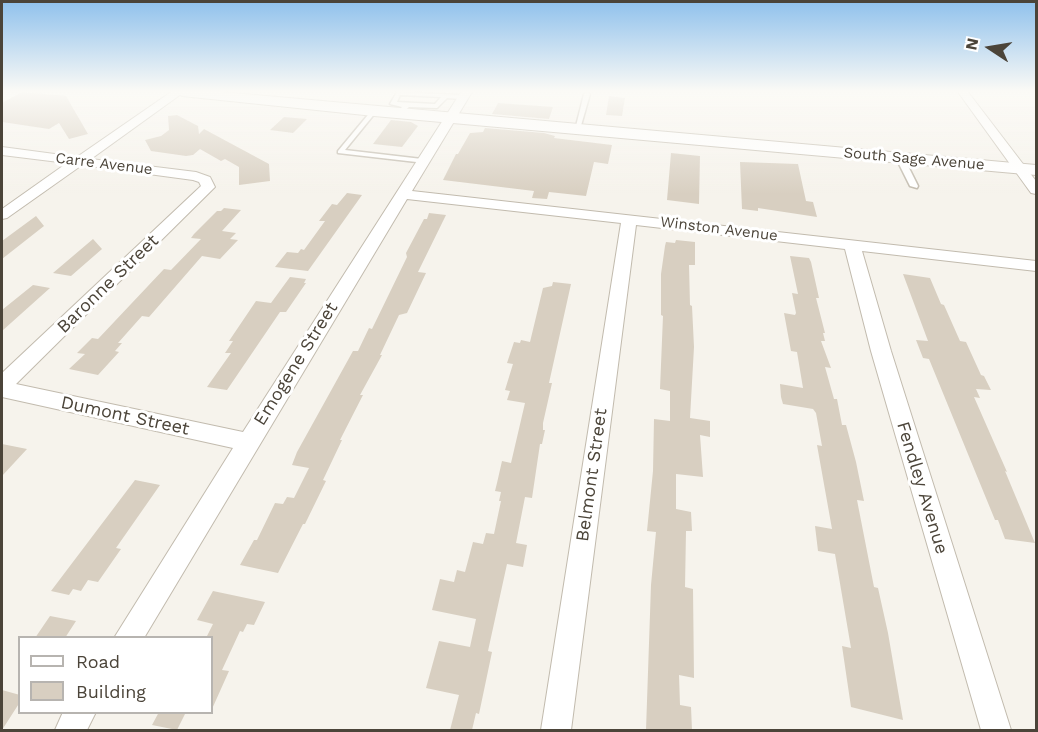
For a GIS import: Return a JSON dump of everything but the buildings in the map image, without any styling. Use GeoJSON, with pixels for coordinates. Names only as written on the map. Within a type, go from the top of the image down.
{"type":"FeatureCollection","features":[{"type":"Feature","properties":{"kind":"street"},"geometry":{"type":"LineString","coordinates":[[2,215],[130,126]]}},
{"type":"Feature","properties":{"kind":"street","name":"Emogene Street"},"geometry":{"type":"LineString","coordinates":[[129,636],[445,126]]}},
{"type":"Feature","properties":{"kind":"street","name":"South Sage Avenue"},"geometry":{"type":"LineString","coordinates":[[544,126],[1029,169]]}},
{"type":"Feature","properties":{"kind":"street"},"geometry":{"type":"LineString","coordinates":[[991,126],[1029,169],[1036,190]]}},
{"type":"Feature","properties":{"kind":"street","name":"Carre Avenue"},"geometry":{"type":"LineString","coordinates":[[2,151],[196,176],[205,180]]}},
{"type":"Feature","properties":{"kind":"street","name":"Baronne Street"},"geometry":{"type":"LineString","coordinates":[[2,387],[208,187],[205,180]]}},
{"type":"Feature","properties":{"kind":"street","name":"Winston Avenue"},"geometry":{"type":"LineString","coordinates":[[402,194],[1036,266]]}},
{"type":"Feature","properties":{"kind":"street","name":"Belmont Street"},"geometry":{"type":"LineString","coordinates":[[556,730],[629,219]]}},
{"type":"Feature","properties":{"kind":"street","name":"Fendley Avenue"},"geometry":{"type":"LineString","coordinates":[[852,244],[881,351],[996,730]]}},
{"type":"Feature","properties":{"kind":"street","name":"Dumont Street"},"geometry":{"type":"LineString","coordinates":[[2,387],[248,442]]}},
{"type":"Feature","properties":{"kind":"street"},"geometry":{"type":"LineString","coordinates":[[70,730],[80,714]]}},
{"type":"Feature","properties":{"kind":"lane"},"geometry":{"type":"LineString","coordinates":[[361,126],[340,152],[422,161]]}},
{"type":"Feature","properties":{"kind":"lane"},"geometry":{"type":"LineString","coordinates":[[900,158],[914,186]]}}]}
